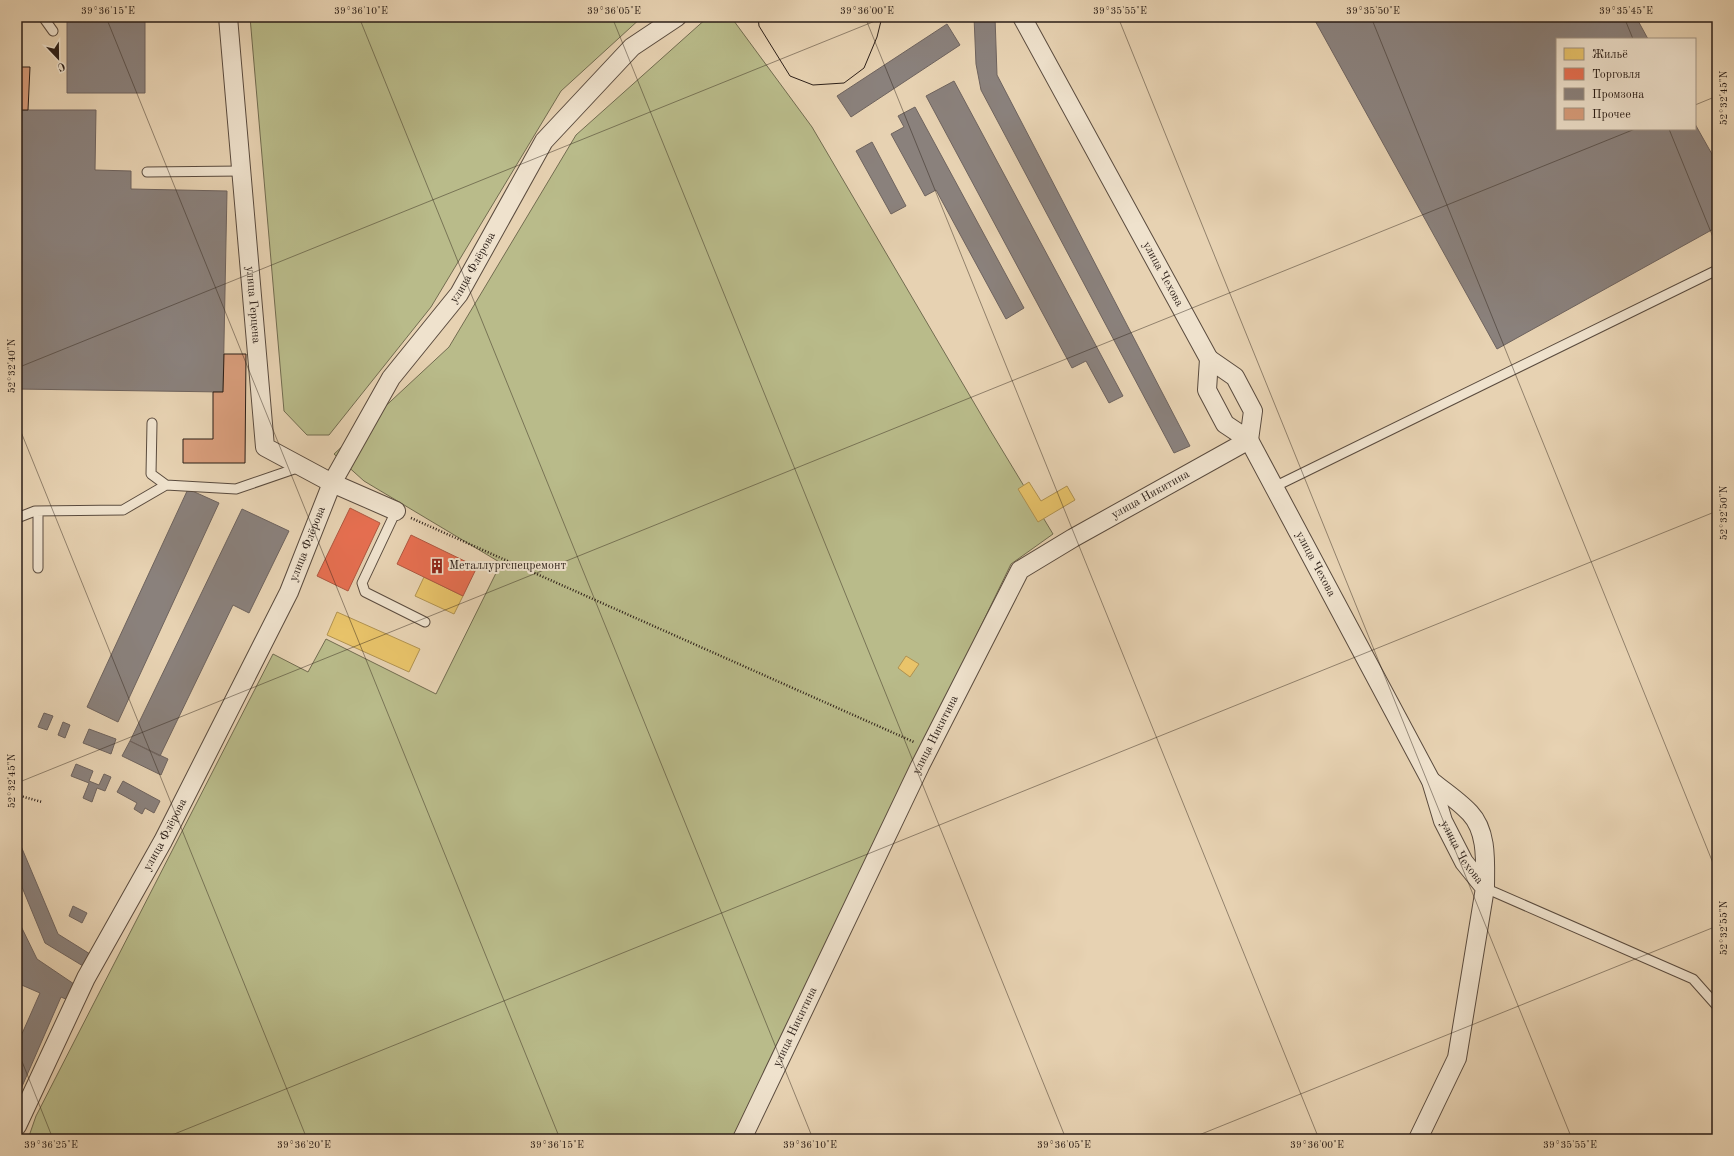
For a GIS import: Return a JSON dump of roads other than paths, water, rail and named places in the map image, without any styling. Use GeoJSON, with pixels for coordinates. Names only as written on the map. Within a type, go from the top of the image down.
{"type":"FeatureCollection","features":[{"type":"Feature","properties":{"kind":"street","name":"улица Герцена"},"geometry":{"type":"LineString","coordinates":[[228,17],[265,448],[332,483],[396,511]]}},
{"type":"Feature","properties":{"kind":"street","name":"улица Флёрова"},"geometry":{"type":"LineString","coordinates":[[17,1126],[86,978],[163,841],[289,592],[332,483],[391,378],[460,294],[544,141],[632,47],[676,17]]}},
{"type":"Feature","properties":{"kind":"street","name":"улица Чехова"},"geometry":{"type":"LineString","coordinates":[[1022,17],[1209,359],[1206,390],[1225,424],[1249,440],[1431,781],[1443,821],[1464,862],[1485,888],[1458,1058],[1418,1139]]}},
{"type":"Feature","properties":{"kind":"street"},"geometry":{"type":"LineString","coordinates":[[1209,359],[1235,377],[1252,411],[1249,440]]}},
{"type":"Feature","properties":{"kind":"street","name":"улица Никитина"},"geometry":{"type":"LineString","coordinates":[[742,1139],[929,748],[1020,570],[1073,538],[1249,440]]}},
{"type":"Feature","properties":{"kind":"street"},"geometry":{"type":"LineString","coordinates":[[1431,781],[1471,813],[1481,834],[1485,855],[1485,888]]}},
{"type":"Feature","properties":{"kind":"lane"},"geometry":{"type":"LineString","coordinates":[[43,17],[53,31]]}},
{"type":"Feature","properties":{"kind":"lane"},"geometry":{"type":"LineString","coordinates":[[147,172],[241,171]]}},
{"type":"Feature","properties":{"kind":"lane"},"geometry":{"type":"LineString","coordinates":[[1274,487],[1717,270]]}},
{"type":"Feature","properties":{"kind":"lane"},"geometry":{"type":"LineString","coordinates":[[152,423],[151,474],[166,486]]}},
{"type":"Feature","properties":{"kind":"lane"},"geometry":{"type":"LineString","coordinates":[[17,518],[38,511],[123,510],[166,486],[236,489],[302,467]]}},
{"type":"Feature","properties":{"kind":"lane"},"geometry":{"type":"LineString","coordinates":[[38,511],[38,568]]}},
{"type":"Feature","properties":{"kind":"lane"},"geometry":{"type":"LineString","coordinates":[[396,511],[362,583],[366,592],[425,622]]}},
{"type":"Feature","properties":{"kind":"lane"},"geometry":{"type":"LineString","coordinates":[[1485,888],[1693,979],[1717,1006]]}},
{"type":"Feature","properties":{"kind":"tram line"},"geometry":{"type":"LineString","coordinates":[[758,17],[759,26],[790,76],[813,85],[844,83],[864,68],[877,37],[882,17]]}},
{"type":"Feature","properties":{"kind":"place","name":"Металлургспецремонт"},"geometry":{"type":"Point","coordinates":[437,566]}}]}
